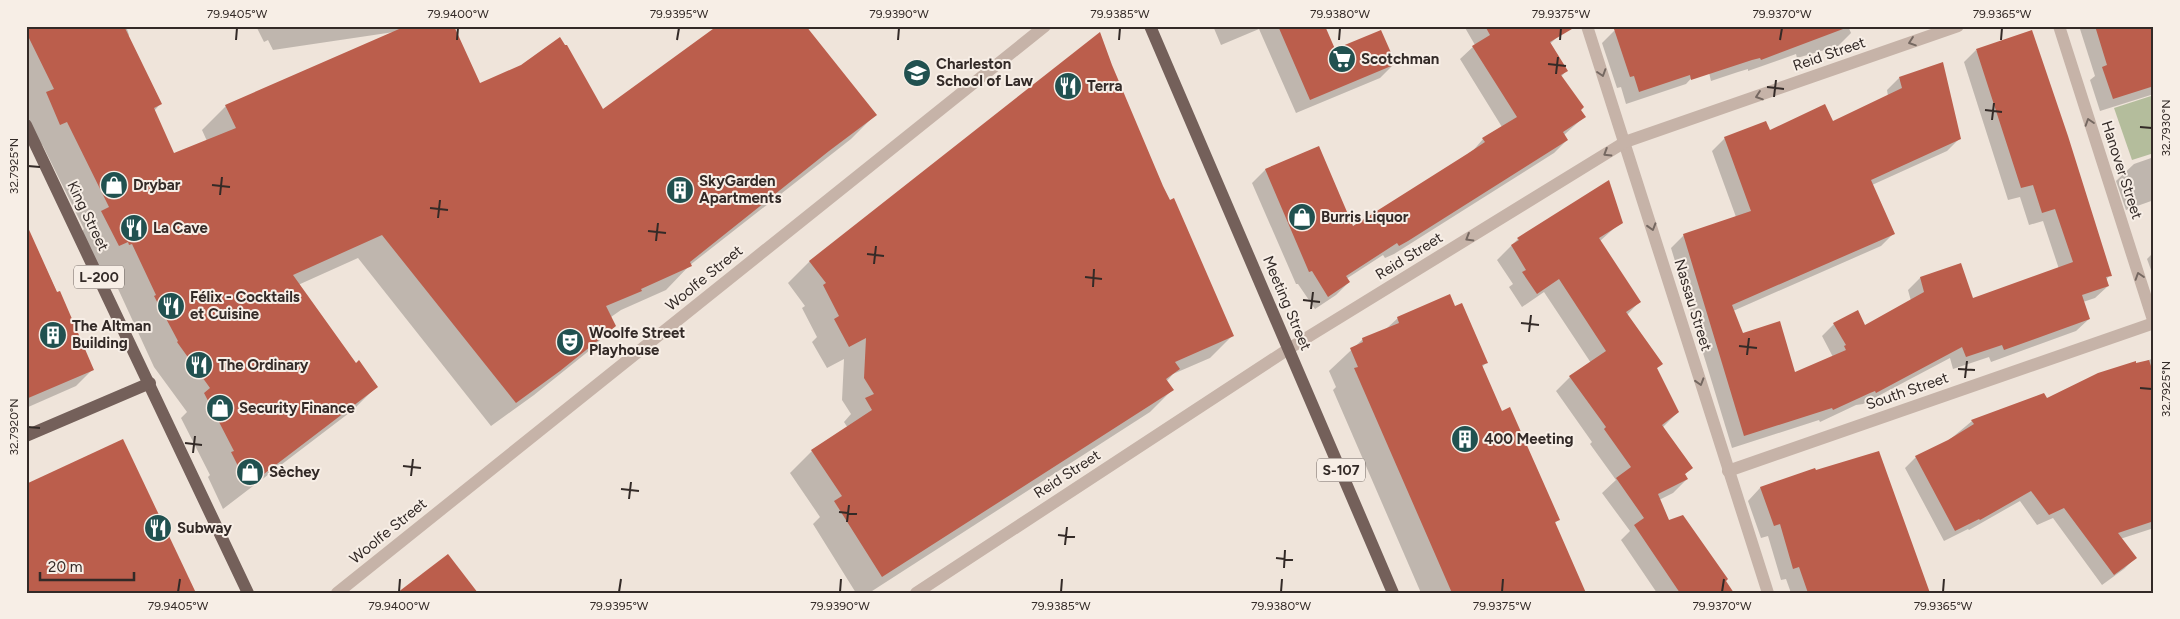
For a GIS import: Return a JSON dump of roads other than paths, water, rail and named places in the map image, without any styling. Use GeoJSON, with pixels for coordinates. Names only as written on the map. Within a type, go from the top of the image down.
{"type":"FeatureCollection","features":[{"type":"Feature","properties":{"kind":"main road","name":"Meeting Street"},"geometry":{"type":"LineString","coordinates":[[1150,26],[1290,348],[1393,593]]}},
{"type":"Feature","properties":{"kind":"main road","name":"King Street"},"geometry":{"type":"LineString","coordinates":[[26,126],[150,383],[248,593]]}},
{"type":"Feature","properties":{"kind":"main road"},"geometry":{"type":"LineString","coordinates":[[26,436],[150,383]]}},
{"type":"Feature","properties":{"kind":"street","name":"Woolfe Street"},"geometry":{"type":"LineString","coordinates":[[337,593],[1045,26]]}},
{"type":"Feature","properties":{"kind":"street","name":"Nassau Street"},"geometry":{"type":"LineString","coordinates":[[1587,26],[1768,593]]}},
{"type":"Feature","properties":{"kind":"street","name":"Reid Street"},"geometry":{"type":"LineString","coordinates":[[916,593],[1290,348],[1625,142],[1958,26]]}},
{"type":"Feature","properties":{"kind":"street","name":"Hanover Street"},"geometry":{"type":"LineString","coordinates":[[2059,26],[2154,323]]}},
{"type":"Feature","properties":{"kind":"street","name":"South Street"},"geometry":{"type":"LineString","coordinates":[[1728,471],[2154,323]]}},
{"type":"Feature","properties":{"kind":"place","name":"Scotchman"},"geometry":{"type":"Point","coordinates":[1342,59]}},
{"type":"Feature","properties":{"kind":"place","name":"Charleston School of Law"},"geometry":{"type":"Point","coordinates":[917,73]}},
{"type":"Feature","properties":{"kind":"place","name":"Terra"},"geometry":{"type":"Point","coordinates":[1068,86]}},
{"type":"Feature","properties":{"kind":"place","name":"Drybar"},"geometry":{"type":"Point","coordinates":[114,185]}},
{"type":"Feature","properties":{"kind":"place","name":"SkyGarden Apartments"},"geometry":{"type":"Point","coordinates":[680,190]}},
{"type":"Feature","properties":{"kind":"place","name":"Burris Liquor"},"geometry":{"type":"Point","coordinates":[1302,217]}},
{"type":"Feature","properties":{"kind":"place","name":"La Cave"},"geometry":{"type":"Point","coordinates":[134,228]}},
{"type":"Feature","properties":{"kind":"place","name":"Félix - Cocktails et Cuisine"},"geometry":{"type":"Point","coordinates":[171,306]}},
{"type":"Feature","properties":{"kind":"place","name":"The Altman Building"},"geometry":{"type":"Point","coordinates":[53,335]}},
{"type":"Feature","properties":{"kind":"place","name":"Woolfe Street Playhouse"},"geometry":{"type":"Point","coordinates":[570,342]}},
{"type":"Feature","properties":{"kind":"place","name":"The Ordinary"},"geometry":{"type":"Point","coordinates":[199,365]}},
{"type":"Feature","properties":{"kind":"place","name":"Security Finance"},"geometry":{"type":"Point","coordinates":[220,408]}},
{"type":"Feature","properties":{"kind":"place","name":"400 Meeting"},"geometry":{"type":"Point","coordinates":[1465,439]}},
{"type":"Feature","properties":{"kind":"place","name":"Sèchey"},"geometry":{"type":"Point","coordinates":[250,472]}},
{"type":"Feature","properties":{"kind":"place","name":"Subway"},"geometry":{"type":"Point","coordinates":[158,528]}}]}
